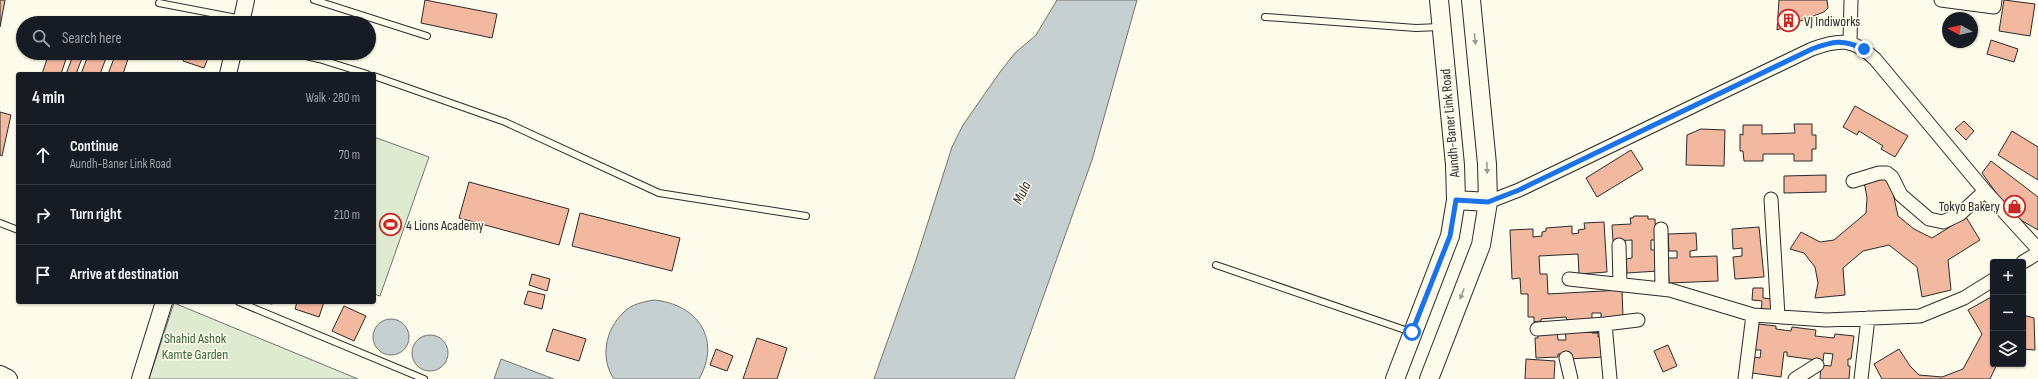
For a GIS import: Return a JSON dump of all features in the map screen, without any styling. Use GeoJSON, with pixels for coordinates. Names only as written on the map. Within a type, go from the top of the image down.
{"type":"FeatureCollection","features":[{"type":"Feature","properties":{"kind":"main road","name":"Aundh-Baner Link Road"},"geometry":{"type":"LineString","coordinates":[[1395,379],[1450,236],[1456,200],[1455,165],[1439,0]]}},
{"type":"Feature","properties":{"kind":"main road"},"geometry":{"type":"LineString","coordinates":[[1429,379],[1481,245],[1488,202],[1487,164],[1471,0]]}},
{"type":"Feature","properties":{"kind":"main road"},"geometry":{"type":"LineString","coordinates":[[1456,200],[1488,202]]}},
{"type":"Feature","properties":{"kind":"main road"},"geometry":{"type":"LineString","coordinates":[[0,375],[8,379]]}},
{"type":"Feature","properties":{"kind":"street"},"geometry":{"type":"LineString","coordinates":[[242,16],[246,0]]}},
{"type":"Feature","properties":{"kind":"street"},"geometry":{"type":"LineString","coordinates":[[1850,42],[1851,0]]}},
{"type":"Feature","properties":{"kind":"street"},"geometry":{"type":"LineString","coordinates":[[1941,0],[1994,7],[1995,0]]}},
{"type":"Feature","properties":{"kind":"street"},"geometry":{"type":"LineString","coordinates":[[1488,202],[1519,190],[1812,49],[1831,42],[1850,42],[1864,49],[1875,59],[1985,191],[2038,250]]}},
{"type":"Feature","properties":{"kind":"street"},"geometry":{"type":"LineString","coordinates":[[228,72],[231,60]]}},
{"type":"Feature","properties":{"kind":"street"},"geometry":{"type":"LineString","coordinates":[[1853,181],[1879,173],[1887,173],[1892,177],[1902,195],[1929,219],[1943,222],[1960,214],[1985,191]]}},
{"type":"Feature","properties":{"kind":"street"},"geometry":{"type":"LineString","coordinates":[[1771,199],[1778,316]]}},
{"type":"Feature","properties":{"kind":"street"},"geometry":{"type":"LineString","coordinates":[[1661,229],[1662,289]]}},
{"type":"Feature","properties":{"kind":"street"},"geometry":{"type":"LineString","coordinates":[[1619,245],[1620,284]]}},
{"type":"Feature","properties":{"kind":"street"},"geometry":{"type":"LineString","coordinates":[[2026,260],[2038,253]]}},
{"type":"Feature","properties":{"kind":"street"},"geometry":{"type":"LineString","coordinates":[[1568,279],[1662,289],[1753,315],[1826,320],[1920,316],[1964,298],[1990,282]]}},
{"type":"Feature","properties":{"kind":"street"},"geometry":{"type":"LineString","coordinates":[[140,379],[163,304]]}},
{"type":"Feature","properties":{"kind":"street"},"geometry":{"type":"LineString","coordinates":[[1744,379],[1753,315]]}},
{"type":"Feature","properties":{"kind":"street"},"geometry":{"type":"LineString","coordinates":[[1861,379],[1868,318]]}},
{"type":"Feature","properties":{"kind":"street"},"geometry":{"type":"LineString","coordinates":[[1537,329],[1638,320]]}},
{"type":"Feature","properties":{"kind":"street"},"geometry":{"type":"LineString","coordinates":[[1606,324],[1610,379]]}},
{"type":"Feature","properties":{"kind":"street"},"geometry":{"type":"LineString","coordinates":[[1566,358],[1572,379]]}},
{"type":"Feature","properties":{"kind":"street"},"geometry":{"type":"LineString","coordinates":[[1795,379],[1817,365]]}},
{"type":"Feature","properties":{"kind":"lane"},"geometry":{"type":"LineString","coordinates":[[314,0],[364,16]]}},
{"type":"Feature","properties":{"kind":"lane"},"geometry":{"type":"LineString","coordinates":[[159,3],[218,16]]}},
{"type":"Feature","properties":{"kind":"lane"},"geometry":{"type":"LineString","coordinates":[[1265,17],[1416,28],[1441,26]]}},
{"type":"Feature","properties":{"kind":"lane"},"geometry":{"type":"LineString","coordinates":[[376,20],[427,36]]}},
{"type":"Feature","properties":{"kind":"lane"},"geometry":{"type":"LineString","coordinates":[[322,60],[361,72]]}},
{"type":"Feature","properties":{"kind":"lane"},"geometry":{"type":"LineString","coordinates":[[376,77],[505,122],[659,193],[806,216]]}},
{"type":"Feature","properties":{"kind":"lane"},"geometry":{"type":"LineString","coordinates":[[0,223],[16,229]]}},
{"type":"Feature","properties":{"kind":"lane"},"geometry":{"type":"LineString","coordinates":[[1216,265],[1412,332]]}},
{"type":"Feature","properties":{"kind":"lane"},"geometry":{"type":"LineString","coordinates":[[243,304],[424,379]]}},
{"type":"Feature","properties":{"kind":"green space","name":"4 Lions Academy"},"geometry":{"type":"Polygon","coordinates":[[[376,138],[429,157],[380,296],[376,295],[376,138]]]}},
{"type":"Feature","properties":{"kind":"green space","name":"Shahid Ashok Kamte Garden"},"geometry":{"type":"Polygon","coordinates":[[[174,304],[176,304],[358,379],[149,379],[174,304]]]}},
{"type":"Feature","properties":{"kind":"water","name":"Mula"},"geometry":{"type":"Polygon","coordinates":[[[1057,0],[1137,0],[1092,160],[1014,379],[874,379],[914,266],[952,147],[963,125],[1000,72],[1015,53],[1036,35],[1057,0]]]}},
{"type":"Feature","properties":{"kind":"water"},"geometry":{"type":"Polygon","coordinates":[[[654,300],[669,303],[682,308],[693,316],[701,326],[706,337],[708,350],[705,364],[699,379],[614,379],[607,363],[606,354],[606,345],[612,328],[623,313],[633,305],[654,300]]]}},
{"type":"Feature","properties":{"kind":"water"},"geometry":{"type":"Polygon","coordinates":[[[391,319],[404,324],[409,337],[404,350],[391,355],[378,350],[373,337],[378,324],[391,319]]]}},
{"type":"Feature","properties":{"kind":"water"},"geometry":{"type":"Polygon","coordinates":[[[430,335],[443,340],[448,353],[443,366],[430,371],[417,366],[412,353],[417,340],[430,335]]]}},
{"type":"Feature","properties":{"kind":"water"},"geometry":{"type":"Polygon","coordinates":[[[501,359],[554,379],[494,379],[501,359]]]}},
{"type":"Feature","properties":{"kind":"building"},"geometry":{"type":"Polygon","coordinates":[[[0,0],[5,0],[0,27],[0,0]]]}},
{"type":"Feature","properties":{"kind":"building"},"geometry":{"type":"Polygon","coordinates":[[[425,0],[497,14],[492,38],[421,23],[425,0]]]}},
{"type":"Feature","properties":{"kind":"building","name":"VJ Indiworks"},"geometry":{"type":"Polygon","coordinates":[[[1779,0],[1827,0],[1828,8],[1824,12],[1777,30],[1779,0]]]}},
{"type":"Feature","properties":{"kind":"building"},"geometry":{"type":"Polygon","coordinates":[[[2004,0],[2035,4],[2030,36],[1999,31],[2004,0]]]}},
{"type":"Feature","properties":{"kind":"building"},"geometry":{"type":"Polygon","coordinates":[[[1991,40],[2018,49],[2014,62],[1987,54],[1991,40]]]}},
{"type":"Feature","properties":{"kind":"building"},"geometry":{"type":"Polygon","coordinates":[[[47,60],[66,60],[62,72],[43,72],[47,60]]]}},
{"type":"Feature","properties":{"kind":"building"},"geometry":{"type":"Polygon","coordinates":[[[71,60],[81,60],[77,72],[67,72],[71,60]]]}},
{"type":"Feature","properties":{"kind":"building"},"geometry":{"type":"Polygon","coordinates":[[[86,60],[105,60],[101,72],[82,72],[86,60]]]}},
{"type":"Feature","properties":{"kind":"building"},"geometry":{"type":"Polygon","coordinates":[[[113,60],[128,60],[124,72],[109,72],[113,60]]]}},
{"type":"Feature","properties":{"kind":"building"},"geometry":{"type":"Polygon","coordinates":[[[183,60],[207,60],[204,68],[183,60]]]}},
{"type":"Feature","properties":{"kind":"building"},"geometry":{"type":"Polygon","coordinates":[[[1855,106],[1908,136],[1895,157],[1881,149],[1883,146],[1859,131],[1857,135],[1843,127],[1855,106]]]}},
{"type":"Feature","properties":{"kind":"building"},"geometry":{"type":"Polygon","coordinates":[[[0,112],[11,115],[2,156],[0,155],[0,112]]]}},
{"type":"Feature","properties":{"kind":"building"},"geometry":{"type":"Polygon","coordinates":[[[1964,121],[1974,131],[1966,140],[1955,129],[1964,121]]]}},
{"type":"Feature","properties":{"kind":"building"},"geometry":{"type":"Polygon","coordinates":[[[1794,124],[1812,124],[1812,135],[1816,135],[1816,149],[1812,149],[1812,161],[1794,161],[1794,154],[1763,154],[1763,161],[1744,161],[1743,151],[1740,151],[1740,134],[1743,135],[1743,125],[1762,125],[1762,134],[1795,133],[1794,124]]]}},
{"type":"Feature","properties":{"kind":"building"},"geometry":{"type":"Polygon","coordinates":[[[1701,129],[1725,130],[1724,166],[1686,165],[1687,135],[1701,129]]]}},
{"type":"Feature","properties":{"kind":"building"},"geometry":{"type":"Polygon","coordinates":[[[2012,131],[2038,147],[2038,180],[1998,155],[2012,131]]]}},
{"type":"Feature","properties":{"kind":"building"},"geometry":{"type":"Polygon","coordinates":[[[1631,150],[1643,169],[1597,197],[1586,178],[1631,150]]]}},
{"type":"Feature","properties":{"kind":"building"},"geometry":{"type":"Polygon","coordinates":[[[1991,161],[2038,197],[2038,230],[2012,215],[1982,173],[1991,161]]]}},
{"type":"Feature","properties":{"kind":"building"},"geometry":{"type":"Polygon","coordinates":[[[1826,175],[1826,192],[1784,193],[1784,176],[1826,175]]]}},
{"type":"Feature","properties":{"kind":"building"},"geometry":{"type":"Polygon","coordinates":[[[1890,179],[1898,216],[1914,229],[1932,238],[1966,217],[1980,240],[1948,260],[1951,290],[1922,297],[1917,267],[1889,245],[1863,251],[1843,268],[1845,295],[1815,298],[1818,283],[1815,267],[1804,253],[1790,249],[1801,232],[1820,242],[1834,240],[1866,213],[1867,198],[1864,181],[1890,179]]]}},
{"type":"Feature","properties":{"kind":"building"},"geometry":{"type":"Polygon","coordinates":[[[469,182],[569,209],[559,245],[459,218],[469,182]]]}},
{"type":"Feature","properties":{"kind":"building"},"geometry":{"type":"Polygon","coordinates":[[[580,213],[680,238],[672,271],[572,246],[580,213]]]}},
{"type":"Feature","properties":{"kind":"building"},"geometry":{"type":"Polygon","coordinates":[[[1634,216],[1648,216],[1648,219],[1655,219],[1656,240],[1651,240],[1651,250],[1657,250],[1658,271],[1627,273],[1626,259],[1632,258],[1632,240],[1613,241],[1612,225],[1631,224],[1630,218],[1633,218],[1634,216]]]}},
{"type":"Feature","properties":{"kind":"building"},"geometry":{"type":"Polygon","coordinates":[[[1604,222],[1607,272],[1579,274],[1578,254],[1539,256],[1540,274],[1547,274],[1548,294],[1622,290],[1623,317],[1601,318],[1601,313],[1592,313],[1592,319],[1567,320],[1566,317],[1541,319],[1541,321],[1534,322],[1534,317],[1528,317],[1528,294],[1521,294],[1520,278],[1512,279],[1510,230],[1533,229],[1533,237],[1542,236],[1542,232],[1546,231],[1546,228],[1572,226],[1572,234],[1579,233],[1578,230],[1585,229],[1584,223],[1604,222]]]}},
{"type":"Feature","properties":{"kind":"building"},"geometry":{"type":"Polygon","coordinates":[[[1759,227],[1764,277],[1735,279],[1733,257],[1742,256],[1742,248],[1733,249],[1732,229],[1759,227]]]}},
{"type":"Feature","properties":{"kind":"building"},"geometry":{"type":"Polygon","coordinates":[[[1696,233],[1697,250],[1690,251],[1690,257],[1717,256],[1718,281],[1669,283],[1668,258],[1677,258],[1677,251],[1669,251],[1668,234],[1696,233]]]}},
{"type":"Feature","properties":{"kind":"building"},"geometry":{"type":"Polygon","coordinates":[[[532,274],[550,279],[547,291],[529,285],[532,274]]]}},
{"type":"Feature","properties":{"kind":"building"},"geometry":{"type":"Polygon","coordinates":[[[1753,288],[1763,288],[1763,298],[1772,299],[1770,314],[1761,313],[1762,301],[1752,300],[1753,288]]]}},
{"type":"Feature","properties":{"kind":"building"},"geometry":{"type":"Polygon","coordinates":[[[528,291],[545,295],[542,309],[524,304],[528,291]]]}},
{"type":"Feature","properties":{"kind":"building"},"geometry":{"type":"Polygon","coordinates":[[[1990,298],[1990,367],[1996,367],[1990,379],[1882,379],[1874,364],[1899,349],[1910,366],[1919,375],[1942,377],[1963,369],[1982,334],[1968,310],[1990,298]]]}},
{"type":"Feature","properties":{"kind":"building"},"geometry":{"type":"Polygon","coordinates":[[[296,304],[323,304],[319,317],[295,309],[296,304]]]}},
{"type":"Feature","properties":{"kind":"building"},"geometry":{"type":"Polygon","coordinates":[[[344,306],[366,316],[354,341],[332,331],[344,306]]]}},
{"type":"Feature","properties":{"kind":"building"},"geometry":{"type":"Polygon","coordinates":[[[2026,316],[2034,318],[2035,350],[2026,349],[2026,316]]]}},
{"type":"Feature","properties":{"kind":"building"},"geometry":{"type":"Polygon","coordinates":[[[1758,324],[1776,326],[1776,329],[1791,331],[1792,327],[1816,330],[1815,336],[1834,338],[1835,334],[1854,336],[1851,359],[1848,359],[1848,366],[1850,366],[1849,379],[1820,379],[1821,365],[1831,366],[1833,354],[1824,353],[1823,361],[1787,356],[1787,352],[1784,352],[1781,377],[1752,373],[1754,357],[1760,358],[1761,350],[1755,350],[1758,324]]]}},
{"type":"Feature","properties":{"kind":"building"},"geometry":{"type":"Polygon","coordinates":[[[553,329],[586,339],[579,361],[546,351],[553,329]]]}},
{"type":"Feature","properties":{"kind":"building"},"geometry":{"type":"Polygon","coordinates":[[[1592,329],[1592,333],[1598,333],[1598,337],[1604,337],[1605,357],[1568,359],[1568,354],[1558,354],[1558,357],[1536,358],[1535,338],[1538,338],[1538,332],[1557,331],[1558,340],[1566,340],[1565,330],[1592,329]]]}},
{"type":"Feature","properties":{"kind":"building"},"geometry":{"type":"Polygon","coordinates":[[[757,338],[787,348],[777,379],[743,379],[757,338]]]}},
{"type":"Feature","properties":{"kind":"building"},"geometry":{"type":"Polygon","coordinates":[[[1668,345],[1677,366],[1663,372],[1654,351],[1668,345]]]}},
{"type":"Feature","properties":{"kind":"building"},"geometry":{"type":"Polygon","coordinates":[[[716,349],[733,356],[727,371],[710,365],[716,349]]]}},
{"type":"Feature","properties":{"kind":"building"},"geometry":{"type":"Polygon","coordinates":[[[1526,359],[1555,361],[1554,379],[1525,379],[1526,359]]]}},
{"type":"Feature","properties":{"kind":"place","name":"VJ Indiworks"},"geometry":{"type":"Point","coordinates":[1789,21]}},
{"type":"Feature","properties":{"kind":"place","name":"Tokyo Bakery"},"geometry":{"type":"Point","coordinates":[2015,206]}},
{"type":"Feature","properties":{"kind":"place","name":"4 Lions Academy"},"geometry":{"type":"Point","coordinates":[390,225]}},
{"type":"Feature","properties":{"kind":"route"},"geometry":{"type":"LineString","coordinates":[[1412,332],[1450,236],[1456,200],[1488,202],[1519,190],[1812,49],[1831,42],[1850,42],[1864,49]]}}]}
